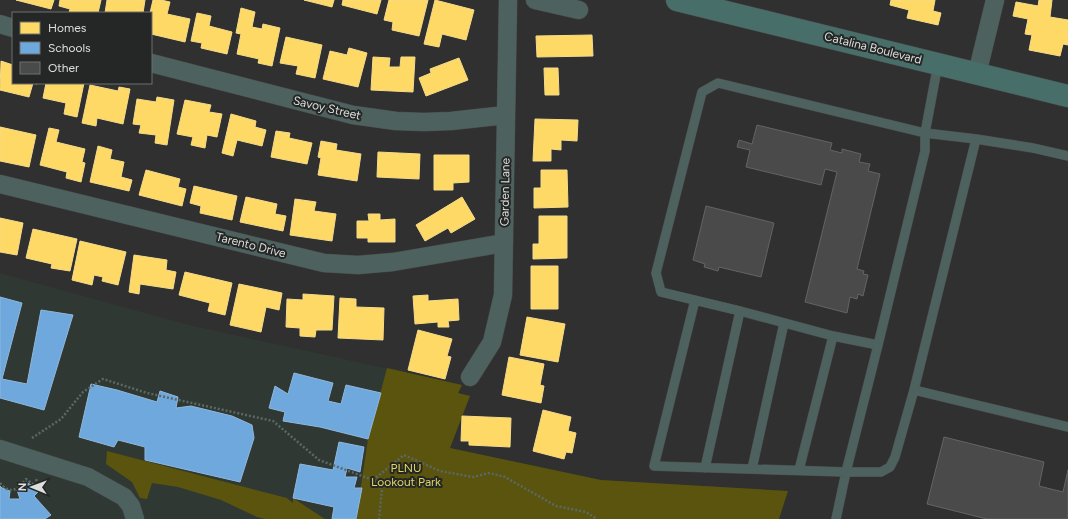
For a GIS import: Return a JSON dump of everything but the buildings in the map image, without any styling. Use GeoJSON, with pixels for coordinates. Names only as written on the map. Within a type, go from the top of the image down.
{"type":"FeatureCollection","features":[{"type":"Feature","properties":{"kind":"main road","name":"Catalina Boulevard"},"geometry":{"type":"LineString","coordinates":[[677,0],[1068,96]]}},
{"type":"Feature","properties":{"kind":"street","name":"Garden Lane"},"geometry":{"type":"LineString","coordinates":[[470,377],[492,342],[504,295],[508,0]]}},
{"type":"Feature","properties":{"kind":"street"},"geometry":{"type":"LineString","coordinates":[[535,0],[579,10]]}},
{"type":"Feature","properties":{"kind":"street"},"geometry":{"type":"LineString","coordinates":[[977,74],[995,0]]}},
{"type":"Feature","properties":{"kind":"street"},"geometry":{"type":"LineString","coordinates":[[0,24],[12,28]]}},
{"type":"Feature","properties":{"kind":"street","name":"Savoy Street"},"geometry":{"type":"LineString","coordinates":[[152,63],[353,115],[396,122],[444,121],[506,115]]}},
{"type":"Feature","properties":{"kind":"street","name":"Tarento Drive"},"geometry":{"type":"LineString","coordinates":[[0,184],[324,263],[358,265],[393,262],[504,243]]}},
{"type":"Feature","properties":{"kind":"street"},"geometry":{"type":"LineString","coordinates":[[0,449],[88,477],[124,497],[131,506],[135,519]]}},
{"type":"Feature","properties":{"kind":"lane"},"geometry":{"type":"LineString","coordinates":[[836,519],[846,472],[925,151],[925,133],[938,64]]}},
{"type":"Feature","properties":{"kind":"lane"},"geometry":{"type":"LineString","coordinates":[[878,346],[661,292],[656,273],[702,92],[718,83],[925,133],[1033,148],[1068,156]]}},
{"type":"Feature","properties":{"kind":"lane"},"geometry":{"type":"LineString","coordinates":[[695,300],[654,466],[846,472],[881,472],[890,467],[895,457],[914,390],[976,139]]}},
{"type":"Feature","properties":{"kind":"lane"},"geometry":{"type":"LineString","coordinates":[[705,468],[740,311]]}},
{"type":"Feature","properties":{"kind":"lane"},"geometry":{"type":"LineString","coordinates":[[752,469],[784,323]]}},
{"type":"Feature","properties":{"kind":"lane"},"geometry":{"type":"LineString","coordinates":[[799,470],[833,336]]}},
{"type":"Feature","properties":{"kind":"lane"},"geometry":{"type":"LineString","coordinates":[[914,390],[1068,427]]}},
{"type":"Feature","properties":{"kind":"path"},"geometry":{"type":"LineString","coordinates":[[32,438],[61,419],[83,392],[103,379],[147,393],[273,421],[319,460],[373,480],[382,488],[379,519]]}},
{"type":"Feature","properties":{"kind":"path"},"geometry":{"type":"LineString","coordinates":[[373,480],[404,455],[440,472],[473,477],[489,473],[505,477],[556,506],[586,512],[597,519]]}},
{"type":"Feature","properties":{"kind":"path"},"geometry":{"type":"LineString","coordinates":[[0,484],[3,487],[16,490],[26,479],[36,486],[35,476]]}},
{"type":"Feature","properties":{"kind":"shaded area"},"geometry":{"type":"Polygon","coordinates":[[[0,273],[185,324],[462,385],[437,445],[601,480],[788,491],[778,519],[0,519],[0,273]]]}},
{"type":"Feature","properties":{"kind":"green space","name":"PLNU Lookout Park"},"geometry":{"type":"Polygon","coordinates":[[[387,368],[462,385],[458,393],[470,396],[450,448],[601,480],[788,491],[779,519],[356,519],[368,439],[387,368]]]}},
{"type":"Feature","properties":{"kind":"green space"},"geometry":{"type":"Polygon","coordinates":[[[107,451],[287,498],[293,503],[293,498],[325,519],[265,519],[257,517],[221,500],[178,487],[152,483],[147,499],[140,498],[132,482],[106,464],[107,451]]]}}]}
